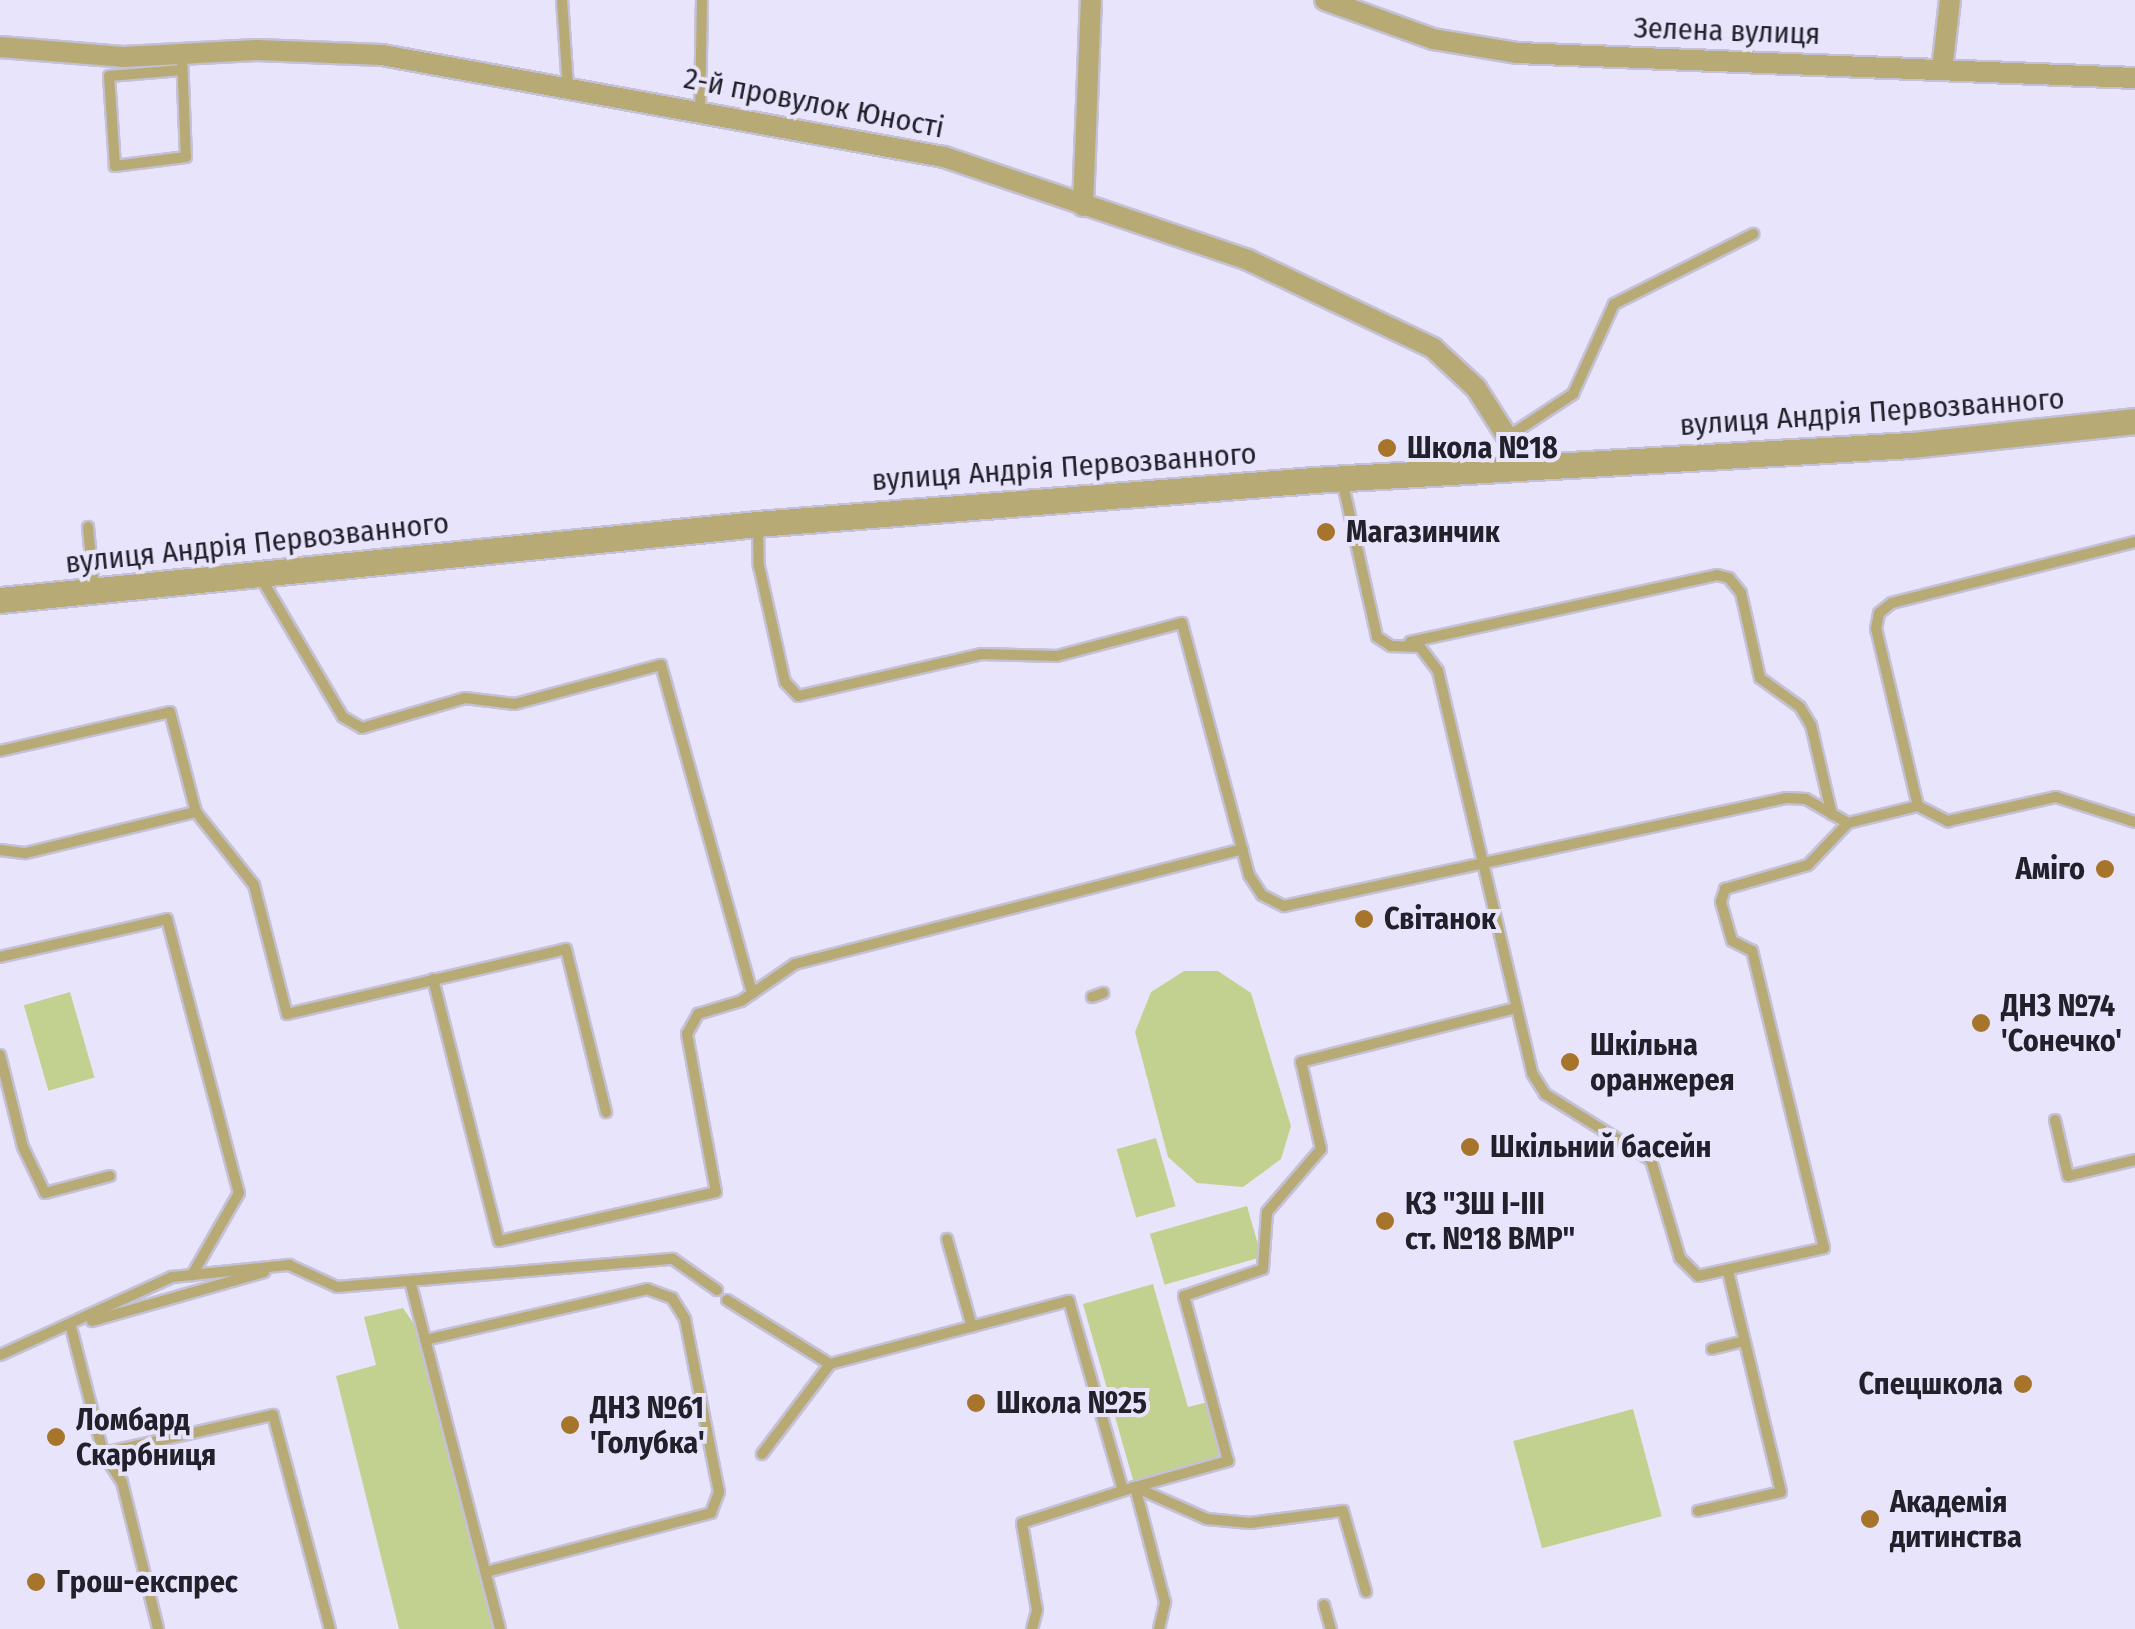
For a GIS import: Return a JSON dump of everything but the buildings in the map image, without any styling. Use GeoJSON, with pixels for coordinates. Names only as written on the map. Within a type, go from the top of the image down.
{"type":"FeatureCollection","features":[{"type":"Feature","properties":{"kind":"street"},"geometry":{"type":"LineString","coordinates":[[1083,206],[1091,0]]}},
{"type":"Feature","properties":{"kind":"street","name":"Зелена вулиця"},"geometry":{"type":"LineString","coordinates":[[1324,0],[1468,48],[2135,78]]}},
{"type":"Feature","properties":{"kind":"street"},"geometry":{"type":"LineString","coordinates":[[1942,70],[1950,0]]}},
{"type":"Feature","properties":{"kind":"street","name":"2-й провулок Юності"},"geometry":{"type":"LineString","coordinates":[[0,47],[182,62],[382,56],[944,156],[1248,260],[1433,348],[1476,388],[1527,468]]}},
{"type":"Feature","properties":{"kind":"street","name":"вулиця Андрія Первозванного"},"geometry":{"type":"LineString","coordinates":[[0,600],[261,578],[758,524],[1342,479],[1911,446],[2135,421]]}},
{"type":"Feature","properties":{"kind":"lane"},"geometry":{"type":"LineString","coordinates":[[562,0],[568,89]]}},
{"type":"Feature","properties":{"kind":"lane"},"geometry":{"type":"LineString","coordinates":[[700,112],[702,0]]}},
{"type":"Feature","properties":{"kind":"lane"},"geometry":{"type":"LineString","coordinates":[[182,62],[186,157],[116,166],[109,76],[182,62]]}},
{"type":"Feature","properties":{"kind":"lane"},"geometry":{"type":"LineString","coordinates":[[1510,436],[1574,394],[1614,304],[1753,234]]}},
{"type":"Feature","properties":{"kind":"lane"},"geometry":{"type":"LineString","coordinates":[[1342,479],[1377,636],[1391,646],[1717,575],[1729,578],[1742,593],[1765,687],[1800,707],[1811,725],[1832,816]]}},
{"type":"Feature","properties":{"kind":"lane"},"geometry":{"type":"LineString","coordinates":[[758,524],[759,566],[785,682],[798,696],[982,654],[1057,656],[1182,623],[1242,850],[1262,896],[1295,906],[1786,798],[1806,800],[1848,824]]}},
{"type":"Feature","properties":{"kind":"lane"},"geometry":{"type":"LineString","coordinates":[[88,528],[94,592]]}},
{"type":"Feature","properties":{"kind":"lane"},"geometry":{"type":"LineString","coordinates":[[1918,806],[1876,629],[1879,613],[1892,603],[2135,542]]}},
{"type":"Feature","properties":{"kind":"lane"},"geometry":{"type":"LineString","coordinates":[[261,578],[343,716],[362,728],[465,698],[516,704],[662,665],[752,994]]}},
{"type":"Feature","properties":{"kind":"lane"},"geometry":{"type":"LineString","coordinates":[[1409,642],[1428,652],[1438,671],[1532,1073],[1545,1094],[1651,1160],[1684,1266],[1698,1276],[1824,1248],[1752,951],[1732,942],[1721,902],[1725,890],[1817,860],[1848,824],[1918,806],[1948,821],[2056,797],[2135,822]]}},
{"type":"Feature","properties":{"kind":"lane"},"geometry":{"type":"LineString","coordinates":[[0,751],[170,712],[196,812],[254,884],[287,1014],[566,948],[606,1112]]}},
{"type":"Feature","properties":{"kind":"lane"},"geometry":{"type":"LineString","coordinates":[[0,850],[26,853],[196,812]]}},
{"type":"Feature","properties":{"kind":"lane"},"geometry":{"type":"LineString","coordinates":[[433,979],[498,1241],[716,1192],[687,1034],[698,1014],[752,994],[795,964],[1242,850]]}},
{"type":"Feature","properties":{"kind":"lane"},"geometry":{"type":"LineString","coordinates":[[0,958],[167,919],[240,1193],[192,1275]]}},
{"type":"Feature","properties":{"kind":"lane"},"geometry":{"type":"LineString","coordinates":[[1032,1629],[1037,1610],[1022,1523],[1228,1460],[1184,1296],[1263,1269],[1267,1212],[1321,1150],[1301,1062],[1516,1008]]}},
{"type":"Feature","properties":{"kind":"lane"},"geometry":{"type":"LineString","coordinates":[[0,1055],[23,1147],[45,1193],[110,1176]]}},
{"type":"Feature","properties":{"kind":"lane"},"geometry":{"type":"LineString","coordinates":[[2054,1120],[2068,1176],[2135,1160]]}},
{"type":"Feature","properties":{"kind":"lane"},"geometry":{"type":"LineString","coordinates":[[947,1239],[972,1327]]}},
{"type":"Feature","properties":{"kind":"lane"},"geometry":{"type":"LineString","coordinates":[[0,1355],[68,1328],[172,1277],[289,1265],[338,1287],[672,1259],[717,1290]]}},
{"type":"Feature","properties":{"kind":"lane"},"geometry":{"type":"LineString","coordinates":[[68,1328],[289,1265]]}},
{"type":"Feature","properties":{"kind":"lane"},"geometry":{"type":"LineString","coordinates":[[1698,1510],[1782,1492],[1728,1272]]}},
{"type":"Feature","properties":{"kind":"lane"},"geometry":{"type":"LineString","coordinates":[[410,1281],[500,1629]]}},
{"type":"Feature","properties":{"kind":"lane"},"geometry":{"type":"LineString","coordinates":[[425,1340],[647,1289],[672,1298],[685,1319],[719,1492],[711,1513],[486,1572]]}},
{"type":"Feature","properties":{"kind":"lane"},"geometry":{"type":"LineString","coordinates":[[727,1300],[830,1364]]}},
{"type":"Feature","properties":{"kind":"lane"},"geometry":{"type":"LineString","coordinates":[[762,1454],[830,1364],[1068,1301],[1165,1602],[1159,1629]]}},
{"type":"Feature","properties":{"kind":"lane"},"geometry":{"type":"LineString","coordinates":[[68,1328],[104,1453],[122,1482],[158,1629]]}},
{"type":"Feature","properties":{"kind":"lane"},"geometry":{"type":"LineString","coordinates":[[1712,1349],[1743,1341]]}},
{"type":"Feature","properties":{"kind":"lane"},"geometry":{"type":"LineString","coordinates":[[104,1453],[273,1415],[330,1629]]}},
{"type":"Feature","properties":{"kind":"lane"},"geometry":{"type":"LineString","coordinates":[[1129,1488],[1207,1519],[1250,1523],[1343,1511],[1366,1592]]}},
{"type":"Feature","properties":{"kind":"lane"},"geometry":{"type":"LineString","coordinates":[[1324,1605],[1331,1629]]}},
{"type":"Feature","properties":{"kind":"green space"},"geometry":{"type":"Polygon","coordinates":[[[1184,971],[1218,971],[1251,993],[1291,1126],[1281,1159],[1243,1187],[1197,1183],[1168,1157],[1135,1032],[1151,992],[1184,971]]]}},
{"type":"Feature","properties":{"kind":"green space"},"geometry":{"type":"Polygon","coordinates":[[[70,992],[95,1078],[48,1091],[24,1005],[70,992]]]}},
{"type":"Feature","properties":{"kind":"green space"},"geometry":{"type":"Polygon","coordinates":[[[1156,1138],[1176,1206],[1136,1218],[1117,1149],[1156,1138]]]}},
{"type":"Feature","properties":{"kind":"green space"},"geometry":{"type":"Polygon","coordinates":[[[1247,1206],[1262,1257],[1165,1285],[1150,1234],[1247,1206]]]}},
{"type":"Feature","properties":{"kind":"green space"},"geometry":{"type":"Polygon","coordinates":[[[1153,1284],[1188,1407],[1212,1401],[1228,1461],[1135,1487],[1083,1304],[1153,1284]]]}},
{"type":"Feature","properties":{"kind":"green space"},"geometry":{"type":"Polygon","coordinates":[[[403,1308],[425,1340],[500,1629],[399,1629],[336,1376],[376,1365],[364,1317],[403,1308]]]}},
{"type":"Feature","properties":{"kind":"green space"},"geometry":{"type":"Polygon","coordinates":[[[1633,1409],[1662,1516],[1542,1548],[1513,1441],[1633,1409]]]}},
{"type":"Feature","properties":{"kind":"place","name":"Школа №18"},"geometry":{"type":"Point","coordinates":[1387,448]}},
{"type":"Feature","properties":{"kind":"place","name":"Магазинчик"},"geometry":{"type":"Point","coordinates":[1326,532]}},
{"type":"Feature","properties":{"kind":"place","name":"Аміго"},"geometry":{"type":"Point","coordinates":[2105,869]}},
{"type":"Feature","properties":{"kind":"place","name":"Світанок"},"geometry":{"type":"Point","coordinates":[1364,919]}},
{"type":"Feature","properties":{"kind":"place","name":"ДНЗ №74 'Сонечко'"},"geometry":{"type":"Point","coordinates":[1981,1023]}},
{"type":"Feature","properties":{"kind":"place","name":"Шкільна оранжерея"},"geometry":{"type":"Point","coordinates":[1570,1062]}},
{"type":"Feature","properties":{"kind":"place","name":"Шкільний басейн"},"geometry":{"type":"Point","coordinates":[1470,1147]}},
{"type":"Feature","properties":{"kind":"place","name":"КЗ \"ЗШ І-ІІІ ст. №18 ВМР\""},"geometry":{"type":"Point","coordinates":[1385,1221]}},
{"type":"Feature","properties":{"kind":"place","name":"Спецшкола"},"geometry":{"type":"Point","coordinates":[2023,1384]}},
{"type":"Feature","properties":{"kind":"place","name":"Школа №25"},"geometry":{"type":"Point","coordinates":[976,1403]}},
{"type":"Feature","properties":{"kind":"place","name":"ДНЗ №61 'Голубка'"},"geometry":{"type":"Point","coordinates":[570,1425]}},
{"type":"Feature","properties":{"kind":"place","name":"Ломбард Скарбниця"},"geometry":{"type":"Point","coordinates":[56,1437]}},
{"type":"Feature","properties":{"kind":"place","name":"Академія дитинства"},"geometry":{"type":"Point","coordinates":[1870,1519]}},
{"type":"Feature","properties":{"kind":"place","name":"Грош-експрес"},"geometry":{"type":"Point","coordinates":[36,1582]}}]}
